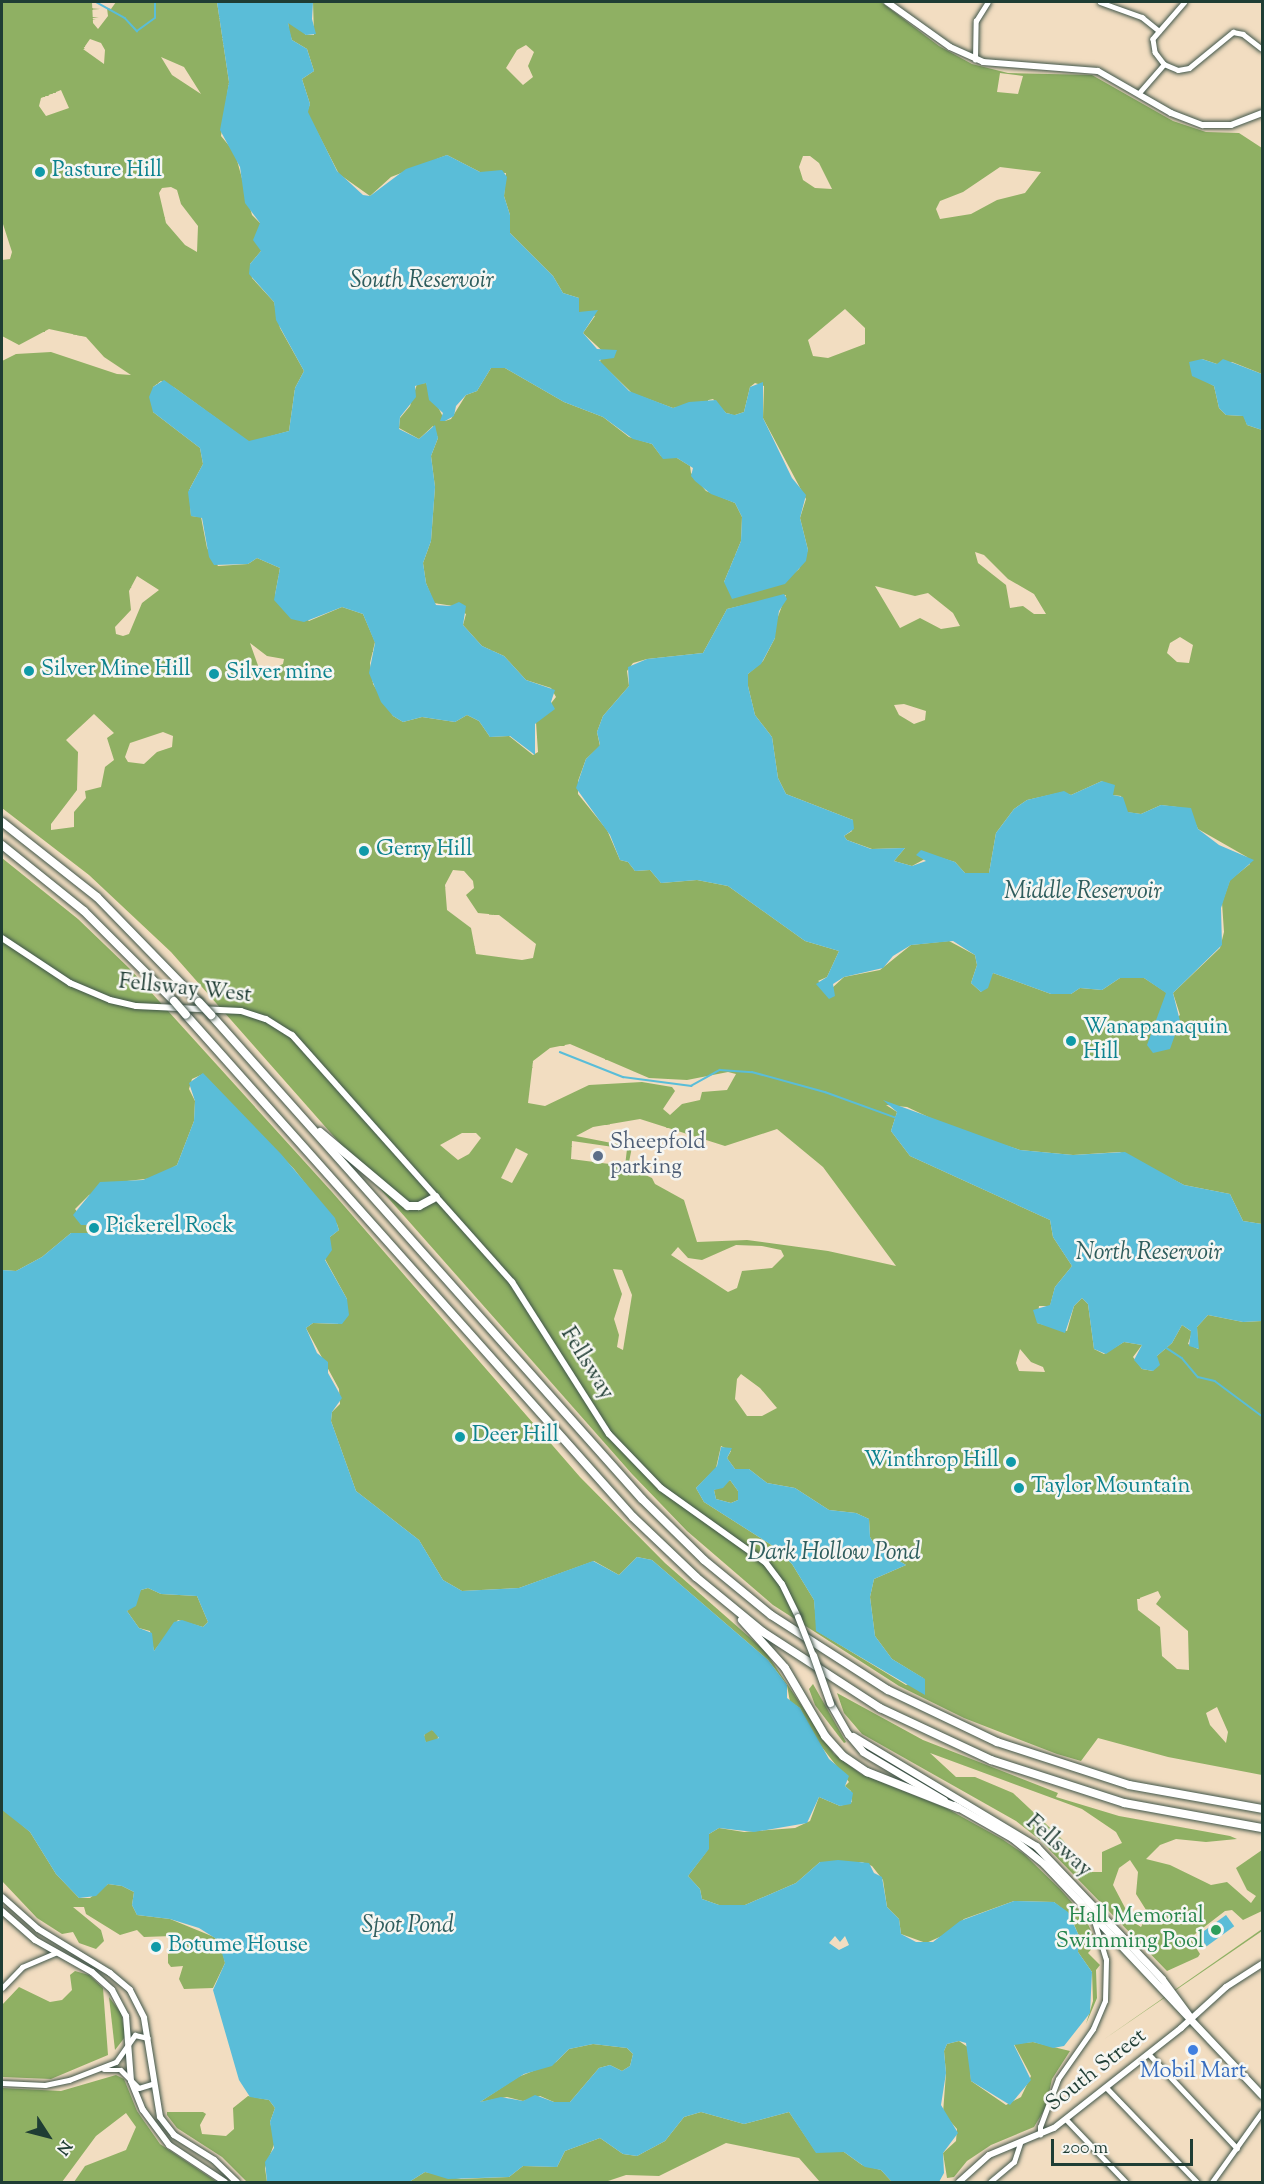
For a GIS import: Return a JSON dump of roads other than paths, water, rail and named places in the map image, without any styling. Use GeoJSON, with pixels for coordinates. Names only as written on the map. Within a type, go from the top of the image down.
{"type":"FeatureCollection","features":[{"type":"Feature","properties":{"kind":"highway"},"geometry":{"type":"LineString","coordinates":[[2,822],[110,909],[212,1016],[642,1499],[711,1566],[786,1626],[888,1690],[997,1742],[1129,1785],[1263,1809]]}},
{"type":"Feature","properties":{"kind":"highway"},"geometry":{"type":"LineString","coordinates":[[2,845],[84,911],[174,1001],[615,1497],[676,1560],[734,1610],[850,1690],[975,1754],[1115,1801],[1263,1828]]}},
{"type":"Feature","properties":{"kind":"highway"},"geometry":{"type":"LineString","coordinates":[[304,1119],[405,1204],[416,1207],[436,1197]]}},
{"type":"Feature","properties":{"kind":"highway"},"geometry":{"type":"LineString","coordinates":[[734,1610],[785,1668],[825,1736],[843,1756],[867,1772],[958,1808]]}},
{"type":"Feature","properties":{"kind":"main road"},"geometry":{"type":"LineString","coordinates":[[888,2],[943,43],[975,60],[1011,67],[1085,68],[1113,76],[1180,117],[1209,126],[1238,124],[1263,113]]}},
{"type":"Feature","properties":{"kind":"main road","name":"Fellsway West"},"geometry":{"type":"LineString","coordinates":[[2,938],[70,983],[110,1000],[136,1006],[236,1010],[273,1022]]}},
{"type":"Feature","properties":{"kind":"main road","name":"Fellsway"},"geometry":{"type":"LineString","coordinates":[[273,1022],[300,1043],[526,1300],[609,1434],[667,1492],[766,1563],[782,1584],[798,1617],[830,1702],[845,1730],[859,1748],[879,1764],[1025,1848],[1191,2019]]}},
{"type":"Feature","properties":{"kind":"main road","name":"Fellsway"},"geometry":{"type":"LineString","coordinates":[[845,1730],[875,1753],[1008,1826],[1036,1846],[1162,1979],[1191,2019]]}},
{"type":"Feature","properties":{"kind":"main road"},"geometry":{"type":"LineString","coordinates":[[2,1897],[38,1929],[122,1982],[140,2008],[148,2038],[157,2111],[168,2130],[214,2160],[237,2182]]}},
{"type":"Feature","properties":{"kind":"main road"},"geometry":{"type":"LineString","coordinates":[[2,1911],[25,1934],[110,1987],[125,2013],[131,2081],[143,2110],[165,2141],[225,2182]]}},
{"type":"Feature","properties":{"kind":"main road","name":"South Street"},"geometry":{"type":"LineString","coordinates":[[959,2182],[982,2159],[1040,2135],[1066,2119],[1149,2054],[1226,1987],[1263,1964]]}},
{"type":"Feature","properties":{"kind":"main road"},"geometry":{"type":"LineString","coordinates":[[1191,2019],[1263,2096]]}},
{"type":"Feature","properties":{"kind":"street"},"geometry":{"type":"LineString","coordinates":[[975,60],[975,21],[988,2]]}},
{"type":"Feature","properties":{"kind":"street"},"geometry":{"type":"LineString","coordinates":[[1100,2],[1142,17],[1159,31]]}},
{"type":"Feature","properties":{"kind":"street"},"geometry":{"type":"LineString","coordinates":[[1185,2],[1159,31],[1152,45],[1164,64],[1178,70],[1189,68],[1232,32],[1243,34],[1263,49]]}},
{"type":"Feature","properties":{"kind":"street"},"geometry":{"type":"LineString","coordinates":[[1139,93],[1164,64]]}},
{"type":"Feature","properties":{"kind":"street"},"geometry":{"type":"LineString","coordinates":[[1040,2135],[1040,2127],[1058,2079],[1093,2029],[1105,2001],[1106,1960],[1092,1916]]}},
{"type":"Feature","properties":{"kind":"street"},"geometry":{"type":"LineString","coordinates":[[2,1988],[22,1967],[55,1953]]}},
{"type":"Feature","properties":{"kind":"street"},"geometry":{"type":"LineString","coordinates":[[93,2072],[121,2058],[136,2034],[148,2038]]}},
{"type":"Feature","properties":{"kind":"street"},"geometry":{"type":"LineString","coordinates":[[1149,2054],[1237,2148]]}},
{"type":"Feature","properties":{"kind":"street"},"geometry":{"type":"LineString","coordinates":[[2,2083],[50,2085],[93,2072],[117,2069],[140,2088],[152,2084]]}},
{"type":"Feature","properties":{"kind":"street"},"geometry":{"type":"LineString","coordinates":[[1106,2087],[1197,2182]]}},
{"type":"Feature","properties":{"kind":"street"},"geometry":{"type":"LineString","coordinates":[[1212,2182],[1263,2112]]}},
{"type":"Feature","properties":{"kind":"street"},"geometry":{"type":"LineString","coordinates":[[1066,2119],[1126,2182]]}},
{"type":"Feature","properties":{"kind":"street"},"geometry":{"type":"LineString","coordinates":[[990,2182],[1014,2162],[1020,2143]]}},
{"type":"Feature","properties":{"kind":"water","name":"South Reservoir"},"geometry":{"type":"Polygon","coordinates":[[[217,2],[313,2],[312,19],[316,34],[306,35],[288,23],[292,40],[307,49],[314,71],[302,79],[310,104],[308,112],[337,171],[363,195],[370,196],[406,169],[447,155],[480,172],[502,170],[507,177],[504,196],[510,215],[510,233],[553,276],[563,293],[579,298],[579,312],[598,310],[583,333],[597,349],[617,350],[614,358],[599,360],[629,391],[673,408],[689,402],[716,400],[726,413],[735,415],[744,412],[750,387],[763,382],[763,418],[792,478],[806,495],[800,518],[808,550],[806,561],[785,584],[732,599],[724,582],[741,541],[742,517],[735,503],[711,494],[695,481],[691,476],[693,468],[677,458],[663,459],[652,444],[633,439],[603,417],[564,402],[505,368],[491,368],[477,391],[466,395],[456,406],[454,416],[445,421],[440,421],[443,413],[429,400],[426,383],[415,386],[416,397],[400,417],[399,429],[419,439],[435,425],[438,438],[431,456],[435,487],[431,541],[423,563],[426,583],[436,605],[450,606],[459,602],[466,606],[463,625],[482,646],[504,656],[526,680],[555,690],[551,702],[555,709],[535,724],[535,755],[510,736],[490,737],[479,721],[467,715],[455,722],[422,717],[403,722],[393,716],[381,702],[369,673],[375,643],[363,614],[342,607],[304,622],[291,619],[274,600],[280,568],[257,558],[248,564],[214,565],[209,557],[202,518],[191,516],[188,492],[203,464],[200,448],[153,412],[149,397],[153,387],[164,380],[249,441],[289,431],[295,388],[304,371],[276,320],[274,302],[249,274],[250,264],[261,251],[253,240],[260,223],[245,203],[240,167],[220,130],[229,82],[217,2]]]}},
{"type":"Feature","properties":{"kind":"water"},"geometry":{"type":"Polygon","coordinates":[[[1202,359],[1217,364],[1223,359],[1262,374],[1262,430],[1247,425],[1243,416],[1226,415],[1219,408],[1214,386],[1192,376],[1189,362],[1202,359]]]}},
{"type":"Feature","properties":{"kind":"water","name":"Middle Reservoir"},"geometry":{"type":"Polygon","coordinates":[[[784,594],[787,599],[779,611],[775,638],[761,664],[748,674],[748,686],[755,715],[772,737],[778,778],[786,794],[853,820],[854,829],[844,836],[847,840],[871,849],[905,848],[894,861],[912,866],[926,861],[916,855],[921,850],[955,862],[965,873],[989,873],[996,833],[1014,809],[1027,800],[1064,791],[1071,795],[1102,781],[1115,785],[1113,795],[1123,797],[1128,812],[1141,814],[1161,805],[1191,808],[1198,829],[1219,845],[1254,860],[1230,881],[1221,908],[1222,945],[1173,993],[1180,1021],[1170,1049],[1153,1053],[1147,1045],[1166,993],[1144,978],[1120,978],[1102,990],[1080,988],[1071,994],[1051,994],[993,973],[988,988],[981,992],[971,983],[977,965],[975,955],[953,941],[911,945],[893,956],[883,968],[844,977],[833,984],[835,996],[829,999],[816,984],[827,977],[839,951],[805,941],[728,886],[697,880],[661,883],[650,870],[635,871],[628,862],[620,860],[610,835],[576,788],[586,759],[600,745],[597,732],[603,716],[629,686],[628,667],[647,659],[703,653],[727,609],[784,594]]]}},
{"type":"Feature","properties":{"kind":"water","name":"Spot Pond"},"geometry":{"type":"Polygon","coordinates":[[[203,1073],[281,1154],[335,1218],[339,1230],[330,1237],[332,1250],[325,1260],[347,1299],[349,1315],[342,1324],[313,1323],[306,1328],[317,1353],[328,1362],[328,1373],[342,1398],[332,1412],[331,1421],[356,1491],[419,1540],[443,1580],[462,1591],[519,1588],[593,1561],[619,1575],[637,1557],[652,1560],[768,1660],[787,1685],[787,1698],[800,1708],[829,1759],[849,1776],[845,1786],[853,1793],[851,1804],[840,1806],[819,1797],[807,1823],[754,1832],[719,1828],[709,1834],[709,1849],[688,1876],[700,1889],[702,1899],[719,1905],[745,1905],[796,1883],[820,1862],[838,1860],[869,1863],[874,1873],[882,1877],[887,1907],[899,1919],[901,1934],[916,1942],[933,1942],[960,1921],[1014,1901],[1054,1902],[1068,1912],[1079,1936],[1078,1952],[1092,1972],[1090,2013],[1064,2046],[1053,2048],[1033,2042],[1014,2045],[1031,2080],[1010,2105],[971,2081],[966,2043],[959,2041],[947,2044],[944,2051],[946,2073],[941,2105],[958,2133],[943,2153],[944,2173],[939,2182],[892,2182],[881,2170],[865,2167],[844,2152],[816,2153],[789,2112],[744,2124],[701,2112],[684,2117],[665,2141],[637,2156],[623,2154],[600,2138],[565,2151],[557,2167],[523,2166],[509,2177],[448,2179],[425,2172],[409,2182],[267,2182],[265,2162],[274,2148],[270,2122],[275,2108],[269,2100],[250,2097],[239,2080],[213,1990],[225,1963],[218,1940],[199,1928],[170,1919],[137,1915],[132,1905],[134,1892],[122,1886],[108,1884],[96,1896],[79,1898],[56,1874],[30,1832],[2,1810],[2,1270],[16,1271],[42,1257],[71,1233],[97,1233],[100,1225],[81,1225],[73,1215],[100,1182],[143,1180],[177,1165],[194,1121],[195,1101],[189,1083],[203,1073]],[[148,1588],[141,1590],[136,1606],[127,1611],[139,1628],[152,1633],[154,1651],[174,1622],[182,1620],[203,1627],[208,1622],[197,1596],[161,1594],[148,1588]],[[432,1730],[424,1735],[426,1742],[439,1738],[432,1730]],[[835,1936],[829,1943],[839,1950],[849,1945],[845,1936],[840,1942],[835,1936]],[[593,2044],[569,2049],[552,2066],[524,2074],[480,2102],[501,2097],[523,2101],[535,2095],[554,2102],[570,2102],[599,2068],[610,2065],[622,2071],[630,2066],[633,2054],[627,2048],[593,2044]]]}},
{"type":"Feature","properties":{"kind":"water","name":"North Reservoir"},"geometry":{"type":"Polygon","coordinates":[[[883,1100],[1020,1150],[1073,1155],[1125,1152],[1184,1185],[1230,1194],[1243,1221],[1262,1224],[1262,1321],[1243,1322],[1208,1315],[1197,1327],[1199,1349],[1189,1346],[1191,1331],[1182,1325],[1172,1343],[1157,1356],[1160,1365],[1153,1371],[1142,1369],[1134,1360],[1142,1345],[1124,1342],[1106,1354],[1094,1349],[1088,1304],[1082,1298],[1074,1306],[1065,1333],[1037,1323],[1033,1310],[1050,1305],[1055,1287],[1072,1266],[1053,1237],[1050,1220],[910,1156],[891,1131],[897,1112],[883,1100]]]}},
{"type":"Feature","properties":{"kind":"water","name":"Dark Hollow Pond"},"geometry":{"type":"Polygon","coordinates":[[[721,1447],[732,1448],[727,1458],[735,1469],[749,1469],[767,1483],[795,1488],[829,1510],[856,1513],[869,1519],[870,1537],[876,1547],[906,1565],[874,1579],[870,1597],[875,1636],[892,1659],[925,1679],[925,1695],[816,1631],[814,1600],[792,1564],[773,1546],[704,1502],[696,1488],[717,1466],[721,1447]],[[730,1480],[723,1488],[714,1490],[716,1499],[731,1503],[738,1500],[738,1491],[730,1480]]]}},
{"type":"Feature","properties":{"kind":"water","name":"Hall Memorial Swimming Pool"},"geometry":{"type":"Polygon","coordinates":[[[1226,1915],[1234,1926],[1207,1946],[1198,1935],[1226,1915]]]}},
{"type":"Feature","properties":{"kind":"waterway"},"geometry":{"type":"LineString","coordinates":[[96,2],[125,18],[137,31],[155,18],[155,2]]}},
{"type":"Feature","properties":{"kind":"waterway"},"geometry":{"type":"LineString","coordinates":[[560,1052],[623,1077],[691,1086],[720,1070],[752,1072],[825,1092],[897,1118]]}},
{"type":"Feature","properties":{"kind":"waterway"},"geometry":{"type":"LineString","coordinates":[[1165,1347],[1182,1358],[1198,1377],[1215,1381],[1262,1416]]}},
{"type":"Feature","properties":{"kind":"place","name":"Pasture Hill"},"geometry":{"type":"Point","coordinates":[40,172]}},
{"type":"Feature","properties":{"kind":"place","name":"Silver Mine Hill"},"geometry":{"type":"Point","coordinates":[29,671]}},
{"type":"Feature","properties":{"kind":"place","name":"Silver mine"},"geometry":{"type":"Point","coordinates":[214,674]}},
{"type":"Feature","properties":{"kind":"place","name":"Gerry Hill"},"geometry":{"type":"Point","coordinates":[364,851]}},
{"type":"Feature","properties":{"kind":"place","name":"Wanapanaquin Hill"},"geometry":{"type":"Point","coordinates":[1071,1041]}},
{"type":"Feature","properties":{"kind":"place","name":"Sheepfold parking"},"geometry":{"type":"Point","coordinates":[598,1156]}},
{"type":"Feature","properties":{"kind":"place","name":"Pickerel Rock"},"geometry":{"type":"Point","coordinates":[94,1228]}},
{"type":"Feature","properties":{"kind":"place","name":"Deer Hill"},"geometry":{"type":"Point","coordinates":[460,1437]}},
{"type":"Feature","properties":{"kind":"place","name":"Winthrop Hill"},"geometry":{"type":"Point","coordinates":[1011,1462]}},
{"type":"Feature","properties":{"kind":"place","name":"Taylor Mountain"},"geometry":{"type":"Point","coordinates":[1019,1488]}},
{"type":"Feature","properties":{"kind":"place","name":"Hall Memorial Swimming Pool"},"geometry":{"type":"Point","coordinates":[1216,1930]}},
{"type":"Feature","properties":{"kind":"place","name":"Botume House"},"geometry":{"type":"Point","coordinates":[156,1947]}},
{"type":"Feature","properties":{"kind":"place","name":"Mobil Mart"},"geometry":{"type":"Point","coordinates":[1193,2050]}}]}
